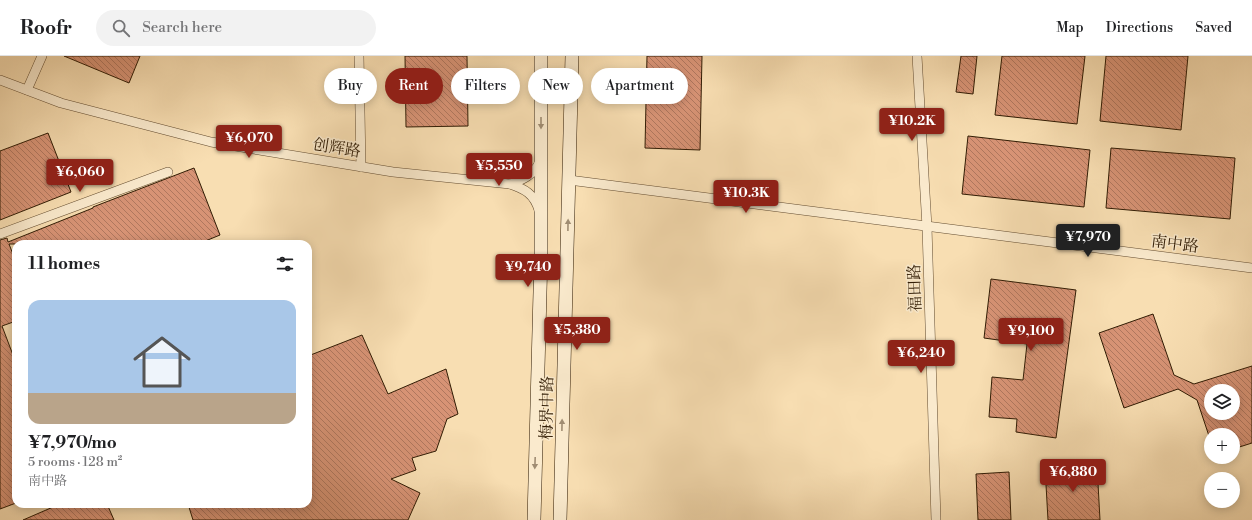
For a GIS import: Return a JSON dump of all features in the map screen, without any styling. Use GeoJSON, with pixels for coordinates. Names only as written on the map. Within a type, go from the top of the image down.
{"type":"FeatureCollection","features":[{"type":"Feature","properties":{"kind":"main road","name":"梅界中路"},"geometry":{"type":"LineString","coordinates":[[534,520],[541,254],[541,56]]}},
{"type":"Feature","properties":{"kind":"main road","name":"梅界中路"},"geometry":{"type":"LineString","coordinates":[[560,520],[572,56]]}},
{"type":"Feature","properties":{"kind":"street"},"geometry":{"type":"LineString","coordinates":[[27,90],[42,56]]}},
{"type":"Feature","properties":{"kind":"street"},"geometry":{"type":"LineString","coordinates":[[359,56],[361,166]]}},
{"type":"Feature","properties":{"kind":"street","name":"福田路"},"geometry":{"type":"LineString","coordinates":[[917,56],[927,227],[936,520]]}},
{"type":"Feature","properties":{"kind":"street","name":"创辉路"},"geometry":{"type":"LineString","coordinates":[[0,80],[61,103],[211,142],[393,172],[510,184]]}},
{"type":"Feature","properties":{"kind":"street"},"geometry":{"type":"LineString","coordinates":[[510,184],[533,174],[541,161]]}},
{"type":"Feature","properties":{"kind":"street"},"geometry":{"type":"LineString","coordinates":[[0,234],[168,172]]}},
{"type":"Feature","properties":{"kind":"street","name":"南中路"},"geometry":{"type":"LineString","coordinates":[[569,180],[1252,268]]}},
{"type":"Feature","properties":{"kind":"street"},"geometry":{"type":"LineString","coordinates":[[510,184],[530,193],[536,201],[541,215]]}},
{"type":"Feature","properties":{"kind":"building"},"geometry":{"type":"Polygon","coordinates":[[[64,56],[140,56],[129,83],[64,56]]]}},
{"type":"Feature","properties":{"kind":"building"},"geometry":{"type":"Polygon","coordinates":[[[405,56],[467,56],[467,68],[451,68],[451,104],[468,104],[468,126],[406,127],[406,104],[443,104],[443,68],[405,68],[405,56]]]}},
{"type":"Feature","properties":{"kind":"building"},"geometry":{"type":"Polygon","coordinates":[[[647,56],[702,56],[700,150],[645,148],[646,104],[688,104],[688,68],[647,68],[647,56]]]}},
{"type":"Feature","properties":{"kind":"building"},"geometry":{"type":"Polygon","coordinates":[[[961,56],[977,56],[973,94],[956,92],[961,56]]]}},
{"type":"Feature","properties":{"kind":"building"},"geometry":{"type":"Polygon","coordinates":[[[1002,56],[1085,56],[1077,124],[995,115],[1002,56]]]}},
{"type":"Feature","properties":{"kind":"building"},"geometry":{"type":"Polygon","coordinates":[[[1106,56],[1188,56],[1181,130],[1100,121],[1106,56]]]}},
{"type":"Feature","properties":{"kind":"building"},"geometry":{"type":"Polygon","coordinates":[[[48,133],[71,192],[0,220],[0,151],[48,133]]]}},
{"type":"Feature","properties":{"kind":"building"},"geometry":{"type":"Polygon","coordinates":[[[968,136],[1090,150],[1084,207],[962,194],[968,136]]]}},
{"type":"Feature","properties":{"kind":"building"},"geometry":{"type":"Polygon","coordinates":[[[1111,148],[1235,158],[1230,219],[1106,208],[1111,148]]]}},
{"type":"Feature","properties":{"kind":"building"},"geometry":{"type":"Polygon","coordinates":[[[194,168],[220,235],[208,240],[13,240],[194,168]]]}},
{"type":"Feature","properties":{"kind":"building"},"geometry":{"type":"Polygon","coordinates":[[[7,238],[8,242],[12,240],[12,244],[9,244],[12,252],[12,322],[2,326],[12,352],[12,504],[0,509],[0,240],[7,238]]]}},
{"type":"Feature","properties":{"kind":"building"},"geometry":{"type":"Polygon","coordinates":[[[991,279],[1076,290],[1056,438],[1016,432],[1017,419],[989,417],[992,377],[1023,380],[1027,344],[984,338],[991,279]]]}},
{"type":"Feature","properties":{"kind":"building"},"geometry":{"type":"Polygon","coordinates":[[[1153,314],[1174,375],[1194,384],[1252,366],[1252,443],[1240,447],[1240,428],[1206,428],[1197,400],[1178,389],[1124,408],[1099,333],[1153,314]]]}},
{"type":"Feature","properties":{"kind":"building"},"geometry":{"type":"Polygon","coordinates":[[[362,335],[388,394],[446,369],[458,414],[447,419],[436,451],[412,458],[416,470],[391,479],[420,493],[408,520],[193,520],[189,508],[312,508],[312,354],[362,335]]]}},
{"type":"Feature","properties":{"kind":"building"},"geometry":{"type":"Polygon","coordinates":[[[1097,465],[1100,520],[1048,520],[1045,467],[1097,465]]]}},
{"type":"Feature","properties":{"kind":"building"},"geometry":{"type":"Polygon","coordinates":[[[1009,472],[1011,520],[978,520],[976,474],[1009,472]]]}},
{"type":"Feature","properties":{"kind":"building"},"geometry":{"type":"Polygon","coordinates":[[[51,508],[109,508],[114,520],[23,520],[51,508]]]}}]}
